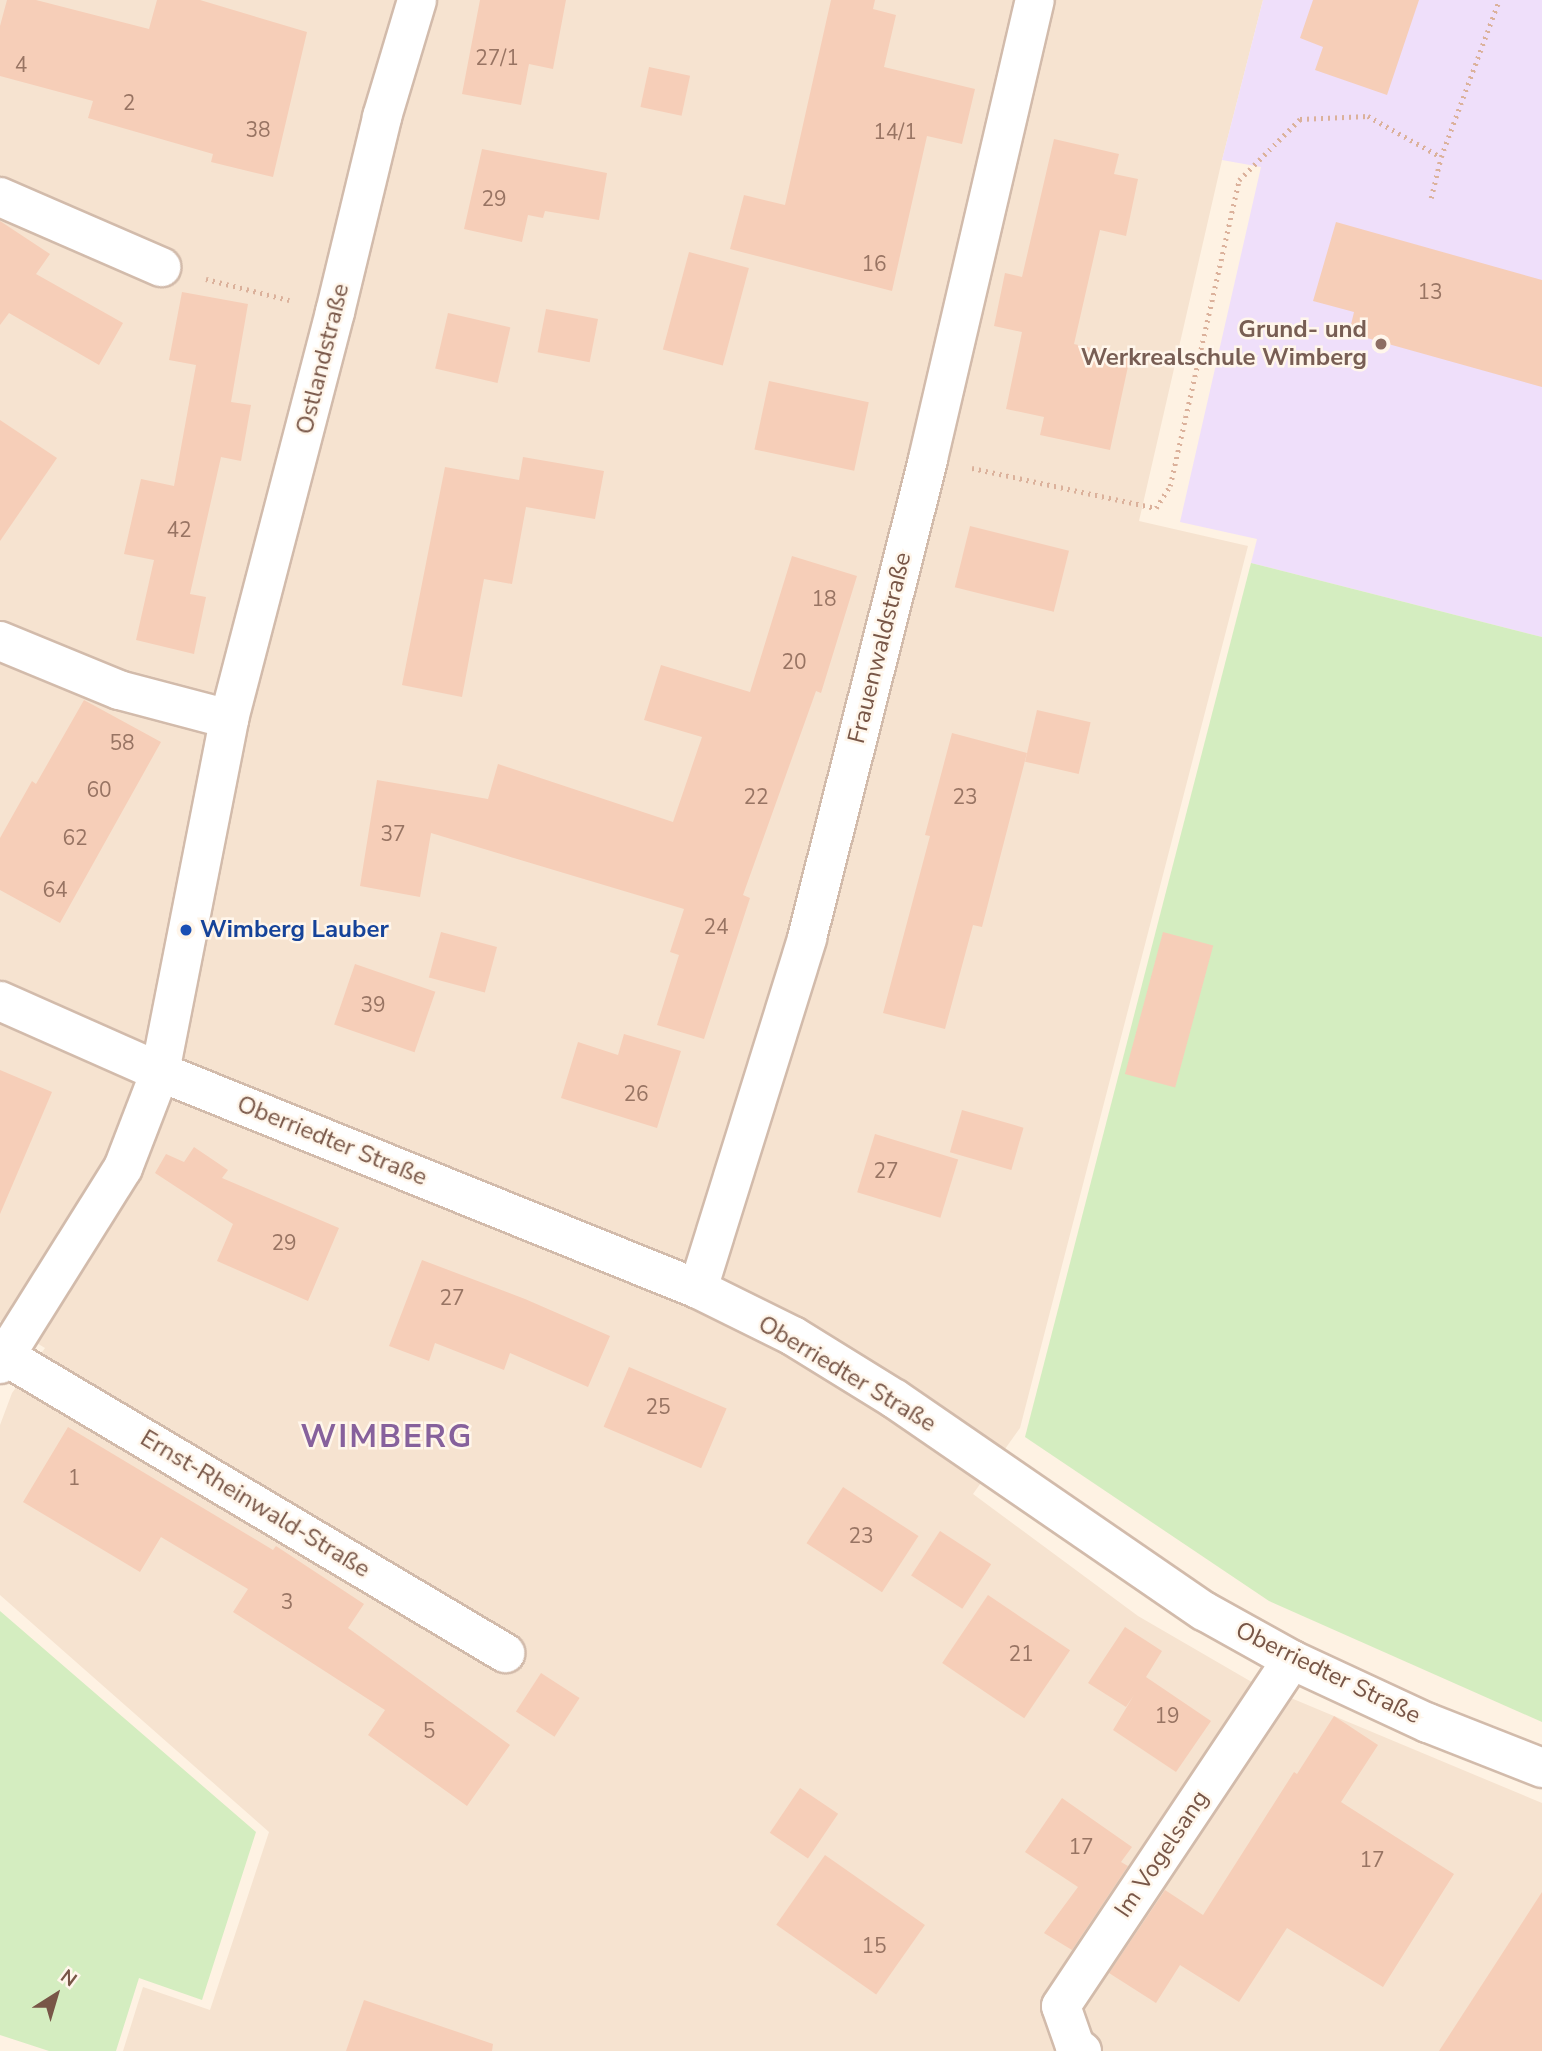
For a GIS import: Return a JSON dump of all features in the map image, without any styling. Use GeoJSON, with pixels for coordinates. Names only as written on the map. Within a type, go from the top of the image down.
{"type":"FeatureCollection","features":[{"type":"Feature","properties":{"kind":"street","name":"Ostlandstraße"},"geometry":{"type":"LineString","coordinates":[[160,1072],[229,719],[335,312],[382,117],[417,0]]}},
{"type":"Feature","properties":{"kind":"street","name":"Frauenwaldstraße"},"geometry":{"type":"LineString","coordinates":[[698,1289],[807,938],[928,459],[1035,0]]}},
{"type":"Feature","properties":{"kind":"street"},"geometry":{"type":"LineString","coordinates":[[0,197],[161,267]]}},
{"type":"Feature","properties":{"kind":"street"},"geometry":{"type":"LineString","coordinates":[[0,641],[119,690],[229,719]]}},
{"type":"Feature","properties":{"kind":"street","name":"Oberriedter Straße"},"geometry":{"type":"LineString","coordinates":[[0,1000],[160,1072],[698,1289],[793,1336],[895,1399],[1204,1611],[1292,1660],[1428,1723],[1542,1768]]}},
{"type":"Feature","properties":{"kind":"street","name":"Ernst-Rheinwald-Straße"},"geometry":{"type":"LineString","coordinates":[[160,1072],[122,1168],[2,1360],[505,1653]]}},
{"type":"Feature","properties":{"kind":"street","name":"Im Vogelsang"},"geometry":{"type":"LineString","coordinates":[[1082,2051],[1075,2046],[1061,2006],[1292,1660]]}},
{"type":"Feature","properties":{"kind":"path"},"geometry":{"type":"LineString","coordinates":[[1431,198],[1441,157],[1499,0]]}},
{"type":"Feature","properties":{"kind":"path"},"geometry":{"type":"LineString","coordinates":[[928,459],[1156,508],[1170,486],[1239,180],[1300,118],[1368,116],[1441,157]]}},
{"type":"Feature","properties":{"kind":"path"},"geometry":{"type":"LineString","coordinates":[[161,267],[335,312]]}},
{"type":"Feature","properties":{"kind":"shaded area"},"geometry":{"type":"Polygon","coordinates":[[[0,0],[1263,0],[1222,160],[1139,521],[1248,546],[1020,1428],[973,1494],[1138,1616],[1250,1681],[1542,1803],[1542,2051],[123,2051],[143,1987],[210,2010],[269,1832],[0,1595],[0,1425],[12,1393],[45,1348],[0,1321],[0,0]]]}},
{"type":"Feature","properties":{"kind":"shaded area","name":"Grund- und Werkrealschule Wimberg"},"geometry":{"type":"Polygon","coordinates":[[[1263,0],[1542,0],[1542,637],[1251,563],[1257,539],[1180,522],[1261,167],[1222,160],[1263,0]]]}},
{"type":"Feature","properties":{"kind":"green space"},"geometry":{"type":"Polygon","coordinates":[[[1251,563],[1542,637],[1542,1722],[1269,1601],[1025,1437],[1251,563]]]}},
{"type":"Feature","properties":{"kind":"green space"},"geometry":{"type":"Polygon","coordinates":[[[0,1611],[256,1832],[202,2000],[139,1978],[116,2051],[49,2051],[0,2035],[0,1611]]]}},
{"type":"Feature","properties":{"kind":"building"},"geometry":{"type":"Polygon","coordinates":[[[7,0],[36,0],[149,29],[157,0],[200,0],[307,32],[273,177],[211,162],[213,154],[88,118],[93,101],[0,76],[0,26],[7,0]]]}},
{"type":"Feature","properties":{"kind":"building"},"geometry":{"type":"Polygon","coordinates":[[[480,0],[566,0],[553,69],[529,64],[521,105],[462,94],[480,0]]]}},
{"type":"Feature","properties":{"kind":"building"},"geometry":{"type":"Polygon","coordinates":[[[831,0],[875,0],[873,9],[896,15],[884,67],[975,89],[962,144],[927,136],[892,291],[730,249],[744,195],[785,205],[831,0]]]}},
{"type":"Feature","properties":{"kind":"building"},"geometry":{"type":"Polygon","coordinates":[[[1313,0],[1419,0],[1387,95],[1315,70],[1323,47],[1300,38],[1313,0]]]}},
{"type":"Feature","properties":{"kind":"building"},"geometry":{"type":"Polygon","coordinates":[[[649,67],[690,76],[682,116],[640,107],[649,67]]]}},
{"type":"Feature","properties":{"kind":"building"},"geometry":{"type":"Polygon","coordinates":[[[1054,139],[1119,154],[1114,174],[1138,179],[1126,236],[1100,230],[1074,344],[1130,357],[1110,450],[1040,435],[1044,417],[1006,409],[1022,332],[994,326],[1005,273],[1022,277],[1054,139]]]}},
{"type":"Feature","properties":{"kind":"building"},"geometry":{"type":"Polygon","coordinates":[[[482,149],[607,173],[599,220],[545,211],[543,218],[528,215],[522,242],[464,229],[482,149]]]}},
{"type":"Feature","properties":{"kind":"building"},"geometry":{"type":"Polygon","coordinates":[[[0,221],[50,254],[36,274],[123,323],[99,365],[9,313],[0,325],[0,221]]]}},
{"type":"Feature","properties":{"kind":"building"},"geometry":{"type":"Polygon","coordinates":[[[1336,222],[1542,280],[1542,387],[1349,333],[1354,312],[1313,301],[1336,222]]]}},
{"type":"Feature","properties":{"kind":"building"},"geometry":{"type":"Polygon","coordinates":[[[689,252],[749,268],[723,366],[663,350],[689,252]]]}},
{"type":"Feature","properties":{"kind":"building"},"geometry":{"type":"Polygon","coordinates":[[[182,292],[248,304],[231,402],[251,405],[241,461],[221,457],[190,594],[206,597],[194,654],[136,640],[154,560],[124,554],[141,479],[174,486],[196,365],[169,360],[182,292]]]}},
{"type":"Feature","properties":{"kind":"building"},"geometry":{"type":"Polygon","coordinates":[[[546,309],[598,319],[590,362],[538,352],[546,309]]]}},
{"type":"Feature","properties":{"kind":"building"},"geometry":{"type":"Polygon","coordinates":[[[448,313],[510,327],[498,383],[435,369],[448,313]]]}},
{"type":"Feature","properties":{"kind":"building"},"geometry":{"type":"Polygon","coordinates":[[[769,381],[869,402],[854,471],[754,449],[769,381]]]}},
{"type":"Feature","properties":{"kind":"building"},"geometry":{"type":"Polygon","coordinates":[[[0,420],[57,458],[0,541],[0,420]]]}},
{"type":"Feature","properties":{"kind":"building"},"geometry":{"type":"Polygon","coordinates":[[[523,457],[604,471],[595,519],[526,507],[512,584],[484,579],[462,697],[402,685],[445,467],[519,480],[523,457]]]}},
{"type":"Feature","properties":{"kind":"building"},"geometry":{"type":"Polygon","coordinates":[[[970,526],[1069,551],[1054,612],[955,587],[970,526]]]}},
{"type":"Feature","properties":{"kind":"building"},"geometry":{"type":"Polygon","coordinates":[[[792,556],[857,576],[821,693],[816,691],[743,895],[750,898],[704,1039],[657,1025],[679,955],[670,952],[684,909],[431,833],[420,897],[360,886],[377,780],[488,799],[498,764],[673,822],[702,737],[644,720],[661,665],[750,692],[792,556]]]}},
{"type":"Feature","properties":{"kind":"building"},"geometry":{"type":"Polygon","coordinates":[[[84,700],[161,742],[60,923],[0,890],[0,838],[32,781],[36,784],[84,700]]]}},
{"type":"Feature","properties":{"kind":"building"},"geometry":{"type":"Polygon","coordinates":[[[1037,710],[1091,722],[1079,774],[1025,762],[1037,710]]]}},
{"type":"Feature","properties":{"kind":"building"},"geometry":{"type":"Polygon","coordinates":[[[952,733],[1027,753],[982,927],[973,925],[945,1029],[883,1013],[930,836],[925,835],[952,733]]]}},
{"type":"Feature","properties":{"kind":"building"},"geometry":{"type":"Polygon","coordinates":[[[441,932],[497,947],[485,992],[429,977],[441,932]]]}},
{"type":"Feature","properties":{"kind":"building"},"geometry":{"type":"Polygon","coordinates":[[[1163,932],[1213,945],[1175,1087],[1125,1074],[1163,932]]]}},
{"type":"Feature","properties":{"kind":"building"},"geometry":{"type":"Polygon","coordinates":[[[355,964],[435,992],[415,1052],[334,1025],[355,964]]]}},
{"type":"Feature","properties":{"kind":"building"},"geometry":{"type":"Polygon","coordinates":[[[624,1034],[681,1051],[657,1128],[561,1098],[578,1042],[618,1055],[624,1034]]]}},
{"type":"Feature","properties":{"kind":"building"},"geometry":{"type":"Polygon","coordinates":[[[0,1070],[52,1092],[0,1214],[0,1070]]]}},
{"type":"Feature","properties":{"kind":"building"},"geometry":{"type":"Polygon","coordinates":[[[962,1110],[1024,1128],[1011,1170],[950,1152],[962,1110]]]}},
{"type":"Feature","properties":{"kind":"building"},"geometry":{"type":"Polygon","coordinates":[[[875,1134],[958,1159],[940,1218],[857,1192],[875,1134]]]}},
{"type":"Feature","properties":{"kind":"building"},"geometry":{"type":"Polygon","coordinates":[[[194,1147],[228,1170],[222,1178],[339,1228],[308,1301],[217,1261],[233,1224],[155,1173],[166,1154],[184,1162],[194,1147]]]}},
{"type":"Feature","properties":{"kind":"building"},"geometry":{"type":"Polygon","coordinates":[[[422,1260],[525,1299],[610,1336],[588,1387],[510,1353],[504,1370],[435,1343],[429,1361],[389,1346],[422,1260]]]}},
{"type":"Feature","properties":{"kind":"building"},"geometry":{"type":"Polygon","coordinates":[[[629,1367],[727,1408],[701,1468],[604,1427],[629,1367]]]}},
{"type":"Feature","properties":{"kind":"building"},"geometry":{"type":"Polygon","coordinates":[[[68,1427],[273,1550],[276,1546],[364,1604],[348,1628],[510,1745],[467,1806],[368,1735],[385,1710],[233,1612],[248,1589],[161,1537],[140,1572],[23,1502],[68,1427]]]}},
{"type":"Feature","properties":{"kind":"building"},"geometry":{"type":"Polygon","coordinates":[[[843,1487],[918,1536],[882,1592],[807,1543],[843,1487]]]}},
{"type":"Feature","properties":{"kind":"building"},"geometry":{"type":"Polygon","coordinates":[[[940,1531],[991,1564],[962,1609],[911,1575],[940,1531]]]}},
{"type":"Feature","properties":{"kind":"building"},"geometry":{"type":"Polygon","coordinates":[[[988,1595],[1070,1650],[1024,1718],[942,1663],[988,1595]]]}},
{"type":"Feature","properties":{"kind":"building"},"geometry":{"type":"Polygon","coordinates":[[[1125,1627],[1162,1651],[1146,1677],[1211,1721],[1176,1772],[1113,1730],[1134,1695],[1126,1707],[1088,1683],[1125,1627]]]}},
{"type":"Feature","properties":{"kind":"building"},"geometry":{"type":"Polygon","coordinates":[[[541,1673],[580,1698],[555,1737],[516,1712],[541,1673]]]}},
{"type":"Feature","properties":{"kind":"building"},"geometry":{"type":"Polygon","coordinates":[[[1334,1716],[1378,1745],[1341,1802],[1454,1874],[1383,1987],[1287,1928],[1239,2002],[1180,1965],[1156,2003],[1109,1973],[1165,1890],[1203,1915],[1294,1772],[1297,1774],[1334,1716]]]}},
{"type":"Feature","properties":{"kind":"building"},"geometry":{"type":"Polygon","coordinates":[[[800,1788],[838,1814],[808,1858],[770,1833],[800,1788]]]}},
{"type":"Feature","properties":{"kind":"building"},"geometry":{"type":"Polygon","coordinates":[[[1062,1798],[1132,1847],[1121,1862],[1128,1866],[1072,1950],[1044,1933],[1078,1887],[1025,1852],[1062,1798]]]}},
{"type":"Feature","properties":{"kind":"building"},"geometry":{"type":"Polygon","coordinates":[[[825,1855],[925,1925],[876,1995],[776,1925],[825,1855]]]}},
{"type":"Feature","properties":{"kind":"building"},"geometry":{"type":"Polygon","coordinates":[[[1542,1892],[1542,2051],[1439,2051],[1542,1892]]]}},
{"type":"Feature","properties":{"kind":"building"},"geometry":{"type":"Polygon","coordinates":[[[364,2000],[493,2044],[492,2051],[346,2051],[364,2000]]]}},
{"type":"Feature","properties":{"kind":"place","name":"Grund- und Werkrealschule Wimberg"},"geometry":{"type":"Point","coordinates":[1381,344]}},
{"type":"Feature","properties":{"kind":"place","name":"Wimberg Lauber"},"geometry":{"type":"Point","coordinates":[186,930]}},
{"type":"Feature","properties":{"kind":"district","name":"WIMBERG"},"geometry":{"type":"Point","coordinates":[387,1437]}}]}
